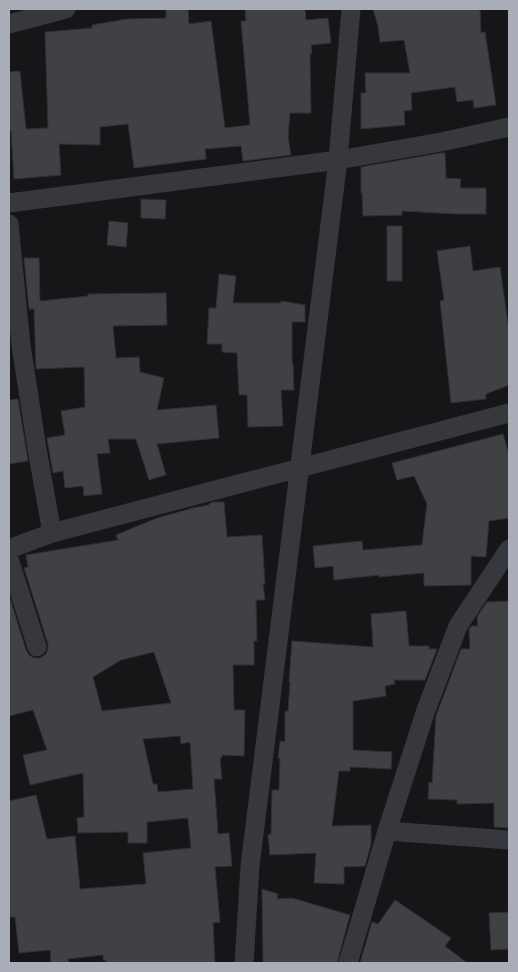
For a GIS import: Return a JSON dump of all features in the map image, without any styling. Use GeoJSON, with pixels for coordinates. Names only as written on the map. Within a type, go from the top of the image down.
{"type":"FeatureCollection","features":[{"type":"Feature","properties":{"kind":"street"},"geometry":{"type":"LineString","coordinates":[[9,24],[66,9]]}},
{"type":"Feature","properties":{"kind":"street"},"geometry":{"type":"LineString","coordinates":[[244,963],[250,866],[338,160],[351,9]]}},
{"type":"Feature","properties":{"kind":"street"},"geometry":{"type":"LineString","coordinates":[[9,203],[338,160],[441,142],[509,126]]}},
{"type":"Feature","properties":{"kind":"street"},"geometry":{"type":"LineString","coordinates":[[9,224],[21,344],[52,533]]}},
{"type":"Feature","properties":{"kind":"street"},"geometry":{"type":"LineString","coordinates":[[9,549],[52,533],[509,413]]}},
{"type":"Feature","properties":{"kind":"street"},"geometry":{"type":"LineString","coordinates":[[348,963],[387,831],[426,710],[458,626],[509,549]]}},
{"type":"Feature","properties":{"kind":"street"},"geometry":{"type":"LineString","coordinates":[[9,560],[37,647]]}},
{"type":"Feature","properties":{"kind":"street"},"geometry":{"type":"LineString","coordinates":[[387,831],[509,840]]}},
{"type":"Feature","properties":{"kind":"building"},"geometry":{"type":"Polygon","coordinates":[[[166,9],[188,9],[189,24],[211,21],[225,128],[250,125],[241,21],[246,21],[245,9],[305,9],[306,20],[328,18],[331,43],[311,45],[311,113],[290,113],[288,137],[291,155],[243,161],[241,146],[205,149],[206,159],[134,168],[128,124],[100,127],[100,145],[59,144],[61,175],[14,179],[11,130],[9,130],[9,72],[20,71],[26,129],[48,128],[45,32],[92,28],[92,25],[127,19],[166,18],[166,9]]]}},
{"type":"Feature","properties":{"kind":"building"},"geometry":{"type":"Polygon","coordinates":[[[373,9],[480,9],[481,33],[485,32],[496,105],[474,108],[473,100],[457,102],[455,87],[411,93],[412,110],[404,111],[405,125],[361,129],[361,93],[366,93],[365,73],[410,73],[404,40],[380,42],[373,9]]]}},
{"type":"Feature","properties":{"kind":"building"},"geometry":{"type":"Polygon","coordinates":[[[445,153],[446,178],[461,179],[460,188],[486,188],[486,214],[402,211],[402,215],[363,216],[361,167],[445,153]]]}},
{"type":"Feature","properties":{"kind":"building"},"geometry":{"type":"Polygon","coordinates":[[[141,199],[166,200],[165,219],[141,218],[141,199]]]}},
{"type":"Feature","properties":{"kind":"building"},"geometry":{"type":"Polygon","coordinates":[[[109,221],[128,223],[126,247],[107,245],[109,221]]]}},
{"type":"Feature","properties":{"kind":"building"},"geometry":{"type":"Polygon","coordinates":[[[387,226],[402,226],[402,281],[387,281],[387,226]]]}},
{"type":"Feature","properties":{"kind":"building"},"geometry":{"type":"Polygon","coordinates":[[[470,246],[473,271],[500,267],[509,331],[509,385],[486,394],[486,399],[451,403],[440,301],[444,300],[437,251],[470,246]]]}},
{"type":"Feature","properties":{"kind":"building"},"geometry":{"type":"Polygon","coordinates":[[[24,258],[39,258],[40,301],[88,296],[88,294],[166,293],[167,325],[113,326],[116,358],[139,357],[140,372],[164,378],[157,410],[216,405],[219,438],[157,444],[166,475],[149,480],[136,439],[108,439],[110,453],[97,454],[102,494],[84,496],[83,486],[65,488],[63,471],[53,473],[47,438],[65,435],[61,411],[85,407],[84,367],[36,369],[34,309],[29,309],[24,258]]]}},
{"type":"Feature","properties":{"kind":"building"},"geometry":{"type":"Polygon","coordinates":[[[219,274],[236,276],[233,303],[281,303],[281,301],[305,305],[305,322],[292,322],[294,390],[281,390],[283,426],[248,427],[247,395],[239,395],[237,353],[222,352],[222,344],[207,344],[209,308],[216,308],[219,274]]]}},
{"type":"Feature","properties":{"kind":"building"},"geometry":{"type":"Polygon","coordinates":[[[18,399],[28,461],[9,464],[9,400],[18,399]]]}},
{"type":"Feature","properties":{"kind":"building"},"geometry":{"type":"Polygon","coordinates":[[[503,434],[509,455],[509,518],[489,521],[486,557],[471,556],[471,585],[424,586],[424,573],[334,580],[333,566],[315,568],[313,546],[362,541],[363,550],[422,545],[427,504],[414,476],[397,480],[392,463],[503,434]]]}},
{"type":"Feature","properties":{"kind":"building"},"geometry":{"type":"Polygon","coordinates":[[[224,502],[227,537],[262,535],[265,584],[263,584],[265,600],[256,600],[257,641],[254,641],[254,665],[233,665],[234,710],[245,710],[244,756],[222,755],[222,758],[220,758],[222,779],[214,779],[218,834],[229,833],[232,866],[215,867],[220,922],[213,923],[215,963],[106,963],[106,960],[103,960],[103,955],[68,959],[69,963],[51,963],[50,950],[19,953],[15,917],[9,917],[9,801],[36,795],[47,839],[75,836],[80,889],[146,884],[143,853],[191,848],[188,818],[147,822],[147,843],[128,843],[128,832],[78,833],[77,818],[84,817],[83,773],[30,785],[23,755],[47,750],[33,710],[9,716],[9,595],[26,650],[34,658],[40,658],[46,654],[48,644],[24,568],[28,567],[26,555],[118,540],[116,535],[157,518],[209,504],[224,502]],[[154,652],[121,660],[93,677],[102,711],[171,703],[154,652]],[[180,736],[143,739],[153,784],[157,784],[158,792],[193,789],[190,742],[181,744],[180,736]]]}},
{"type":"Feature","properties":{"kind":"building"},"geometry":{"type":"Polygon","coordinates":[[[509,601],[509,828],[494,827],[494,803],[457,804],[457,800],[428,799],[429,782],[432,783],[436,716],[461,649],[470,649],[469,629],[472,626],[478,626],[477,617],[487,602],[509,601]]]}},
{"type":"Feature","properties":{"kind":"building"},"geometry":{"type":"Polygon","coordinates":[[[406,611],[409,646],[429,646],[429,649],[437,649],[425,680],[394,680],[395,684],[385,686],[386,696],[353,701],[353,750],[392,752],[391,769],[350,767],[350,771],[339,771],[332,826],[371,825],[371,844],[365,866],[344,867],[344,884],[314,883],[316,853],[270,855],[268,835],[271,834],[272,790],[279,790],[280,758],[278,758],[280,741],[285,742],[285,711],[288,711],[292,641],[373,647],[371,614],[406,611]]]}},
{"type":"Feature","properties":{"kind":"building"},"geometry":{"type":"Polygon","coordinates":[[[262,889],[278,894],[277,899],[292,898],[350,915],[337,963],[263,963],[262,889]]]}},
{"type":"Feature","properties":{"kind":"building"},"geometry":{"type":"Polygon","coordinates":[[[395,900],[451,938],[445,946],[467,963],[360,963],[372,922],[378,924],[395,900]]]}},
{"type":"Feature","properties":{"kind":"building"},"geometry":{"type":"Polygon","coordinates":[[[509,912],[509,949],[491,950],[489,913],[509,912]]]}}]}
